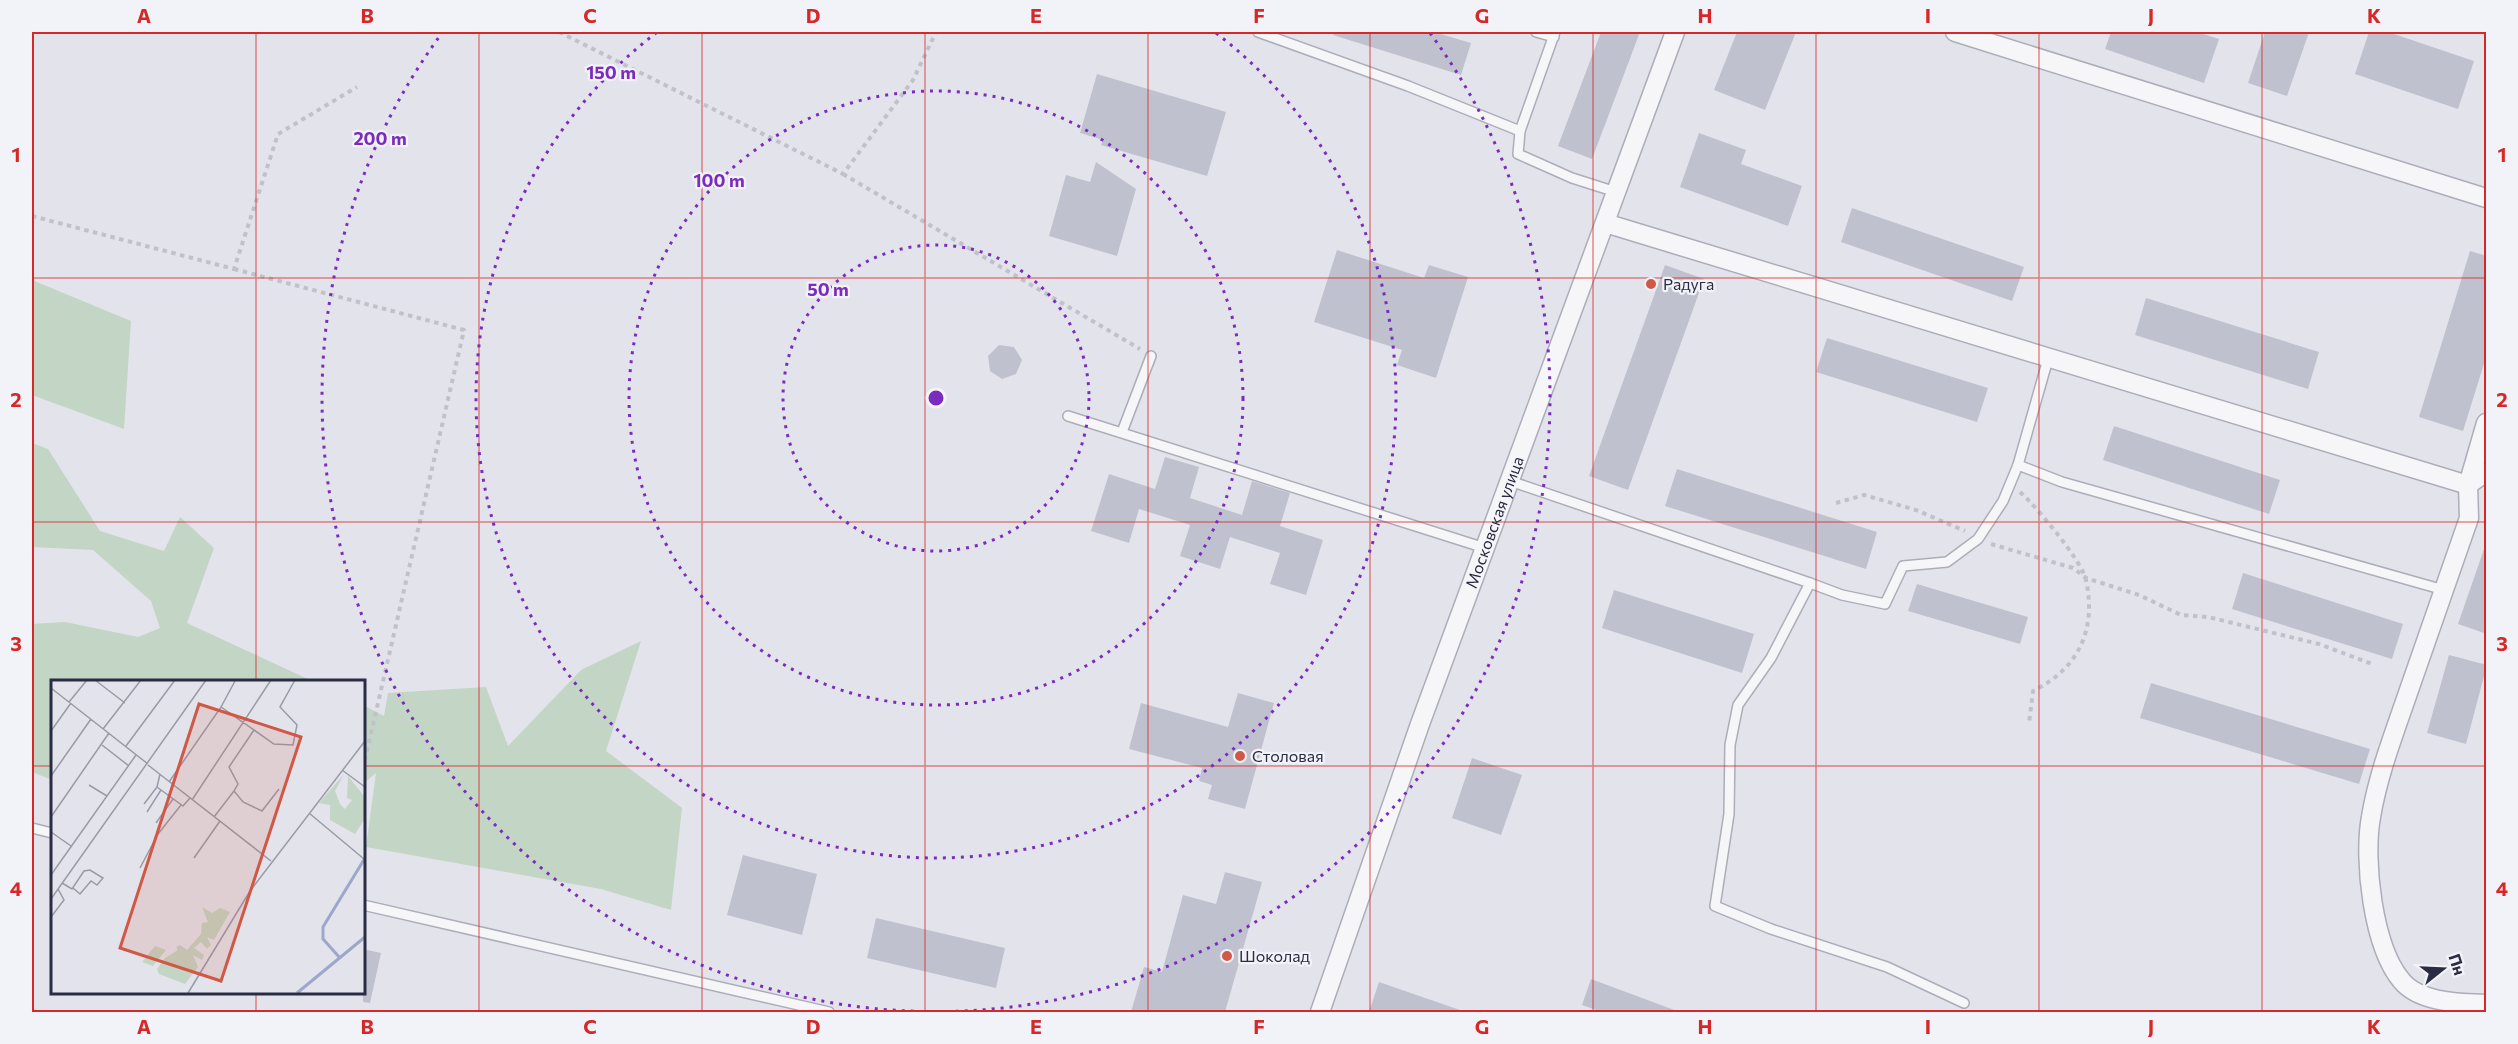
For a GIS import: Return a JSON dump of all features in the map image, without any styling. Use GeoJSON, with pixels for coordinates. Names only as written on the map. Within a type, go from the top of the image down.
{"type":"FeatureCollection","features":[{"type":"Feature","properties":{"kind":"street","name":"Московская улица"},"geometry":{"type":"LineString","coordinates":[[1320,1012],[1420,724],[1675,32]]}},
{"type":"Feature","properties":{"kind":"street"},"geometry":{"type":"LineString","coordinates":[[1956,32],[2487,198]]}},
{"type":"Feature","properties":{"kind":"street"},"geometry":{"type":"LineString","coordinates":[[1605,223],[2468,485]]}},
{"type":"Feature","properties":{"kind":"street"},"geometry":{"type":"LineString","coordinates":[[2487,423],[2468,485],[2469,518],[2393,738],[2371,818],[2368,881],[2384,946],[2401,981],[2420,994],[2455,1002],[2487,1004]]}},
{"type":"Feature","properties":{"kind":"street"},"geometry":{"type":"LineString","coordinates":[[2468,485],[2487,472]]}},
{"type":"Feature","properties":{"kind":"lane"},"geometry":{"type":"LineString","coordinates":[[1258,32],[1408,86],[1520,131]]}},
{"type":"Feature","properties":{"kind":"lane"},"geometry":{"type":"LineString","coordinates":[[1536,32],[1555,34],[1520,131],[1518,154],[1572,178],[1616,192]]}},
{"type":"Feature","properties":{"kind":"lane"},"geometry":{"type":"LineString","coordinates":[[1122,432],[1151,356]]}},
{"type":"Feature","properties":{"kind":"lane"},"geometry":{"type":"LineString","coordinates":[[1510,481],[1842,595],[1885,604],[1903,566],[1947,562],[1978,539],[2002,501],[2018,465],[2048,359]]}},
{"type":"Feature","properties":{"kind":"lane"},"geometry":{"type":"LineString","coordinates":[[1068,416],[1485,548]]}},
{"type":"Feature","properties":{"kind":"lane"},"geometry":{"type":"LineString","coordinates":[[2018,465],[2062,482],[2444,590]]}},
{"type":"Feature","properties":{"kind":"lane"},"geometry":{"type":"LineString","coordinates":[[1810,583],[1776,650],[1738,705],[1730,745],[1729,814],[1715,906],[1771,929],[1887,967],[1964,1003]]}},
{"type":"Feature","properties":{"kind":"lane"},"geometry":{"type":"LineString","coordinates":[[32,828],[51,832]]}},
{"type":"Feature","properties":{"kind":"lane"},"geometry":{"type":"LineString","coordinates":[[364,904],[829,1012]]}},
{"type":"Feature","properties":{"kind":"path"},"geometry":{"type":"LineString","coordinates":[[559,32],[843,174],[1151,356]]}},
{"type":"Feature","properties":{"kind":"path"},"geometry":{"type":"LineString","coordinates":[[843,174],[913,80],[936,32]]}},
{"type":"Feature","properties":{"kind":"path"},"geometry":{"type":"LineString","coordinates":[[234,269],[278,134],[357,87]]}},
{"type":"Feature","properties":{"kind":"path"},"geometry":{"type":"LineString","coordinates":[[32,216],[464,330],[364,764]]}},
{"type":"Feature","properties":{"kind":"path"},"geometry":{"type":"LineString","coordinates":[[2009,484],[2055,530],[2086,578],[2089,612],[2081,649],[2066,670],[2033,691],[2029,723]]}},
{"type":"Feature","properties":{"kind":"path"},"geometry":{"type":"LineString","coordinates":[[1836,503],[1864,495],[1951,523],[1978,539],[2073,568],[2086,578],[2139,595],[2181,615],[2208,617],[2307,642],[2372,664]]}},
{"type":"Feature","properties":{"kind":"green space"},"geometry":{"type":"Polygon","coordinates":[[[32,280],[131,321],[124,429],[32,395],[32,280]]]}},
{"type":"Feature","properties":{"kind":"green space"},"geometry":{"type":"Polygon","coordinates":[[[32,443],[48,449],[100,531],[164,551],[180,517],[214,548],[187,623],[310,680],[51,680],[51,780],[32,772],[32,624],[65,622],[138,637],[160,628],[151,601],[93,550],[32,547],[32,443]]]}},
{"type":"Feature","properties":{"kind":"green space"},"geometry":{"type":"Polygon","coordinates":[[[641,641],[606,751],[682,808],[671,910],[601,889],[366,847],[376,773],[364,783],[364,706],[384,716],[388,693],[486,687],[508,746],[581,670],[641,641]]]}},
{"type":"Feature","properties":{"kind":"building"},"geometry":{"type":"Polygon","coordinates":[[[1334,32],[1434,32],[1471,43],[1461,75],[1333,35],[1334,32]]]}},
{"type":"Feature","properties":{"kind":"building"},"geometry":{"type":"Polygon","coordinates":[[[1601,32],[1640,32],[1592,159],[1558,146],[1601,32]]]}},
{"type":"Feature","properties":{"kind":"building"},"geometry":{"type":"Polygon","coordinates":[[[1737,32],[1796,32],[1765,110],[1714,90],[1737,32]]]}},
{"type":"Feature","properties":{"kind":"building"},"geometry":{"type":"Polygon","coordinates":[[[2111,32],[2197,32],[2219,39],[2204,83],[2105,49],[2111,32]]]}},
{"type":"Feature","properties":{"kind":"building"},"geometry":{"type":"Polygon","coordinates":[[[2265,32],[2309,32],[2287,96],[2248,83],[2265,32]]]}},
{"type":"Feature","properties":{"kind":"building"},"geometry":{"type":"Polygon","coordinates":[[[2369,32],[2388,32],[2474,61],[2458,109],[2355,74],[2369,32]]]}},
{"type":"Feature","properties":{"kind":"building"},"geometry":{"type":"Polygon","coordinates":[[[1097,74],[1226,112],[1207,176],[1101,145],[1103,140],[1080,133],[1097,74]]]}},
{"type":"Feature","properties":{"kind":"building"},"geometry":{"type":"Polygon","coordinates":[[[1699,133],[1746,150],[1741,164],[1802,186],[1788,226],[1680,187],[1699,133]]]}},
{"type":"Feature","properties":{"kind":"building"},"geometry":{"type":"Polygon","coordinates":[[[1096,162],[1136,189],[1117,256],[1049,236],[1066,175],[1090,182],[1096,162]]]}},
{"type":"Feature","properties":{"kind":"building"},"geometry":{"type":"Polygon","coordinates":[[[1852,208],[2024,267],[2012,301],[1841,242],[1852,208]]]}},
{"type":"Feature","properties":{"kind":"building"},"geometry":{"type":"Polygon","coordinates":[[[1337,250],[1424,278],[1429,265],[1468,277],[1436,378],[1397,365],[1402,350],[1314,322],[1337,250]]]}},
{"type":"Feature","properties":{"kind":"building"},"geometry":{"type":"Polygon","coordinates":[[[2470,251],[2487,256],[2487,354],[2463,431],[2419,417],[2470,251]]]}},
{"type":"Feature","properties":{"kind":"building"},"geometry":{"type":"Polygon","coordinates":[[[1665,265],[1704,279],[1628,490],[1589,476],[1665,265]]]}},
{"type":"Feature","properties":{"kind":"building"},"geometry":{"type":"Polygon","coordinates":[[[2146,298],[2319,352],[2308,389],[2135,335],[2146,298]]]}},
{"type":"Feature","properties":{"kind":"building"},"geometry":{"type":"Polygon","coordinates":[[[1827,338],[1988,388],[1977,422],[1816,372],[1827,338]]]}},
{"type":"Feature","properties":{"kind":"building"},"geometry":{"type":"Polygon","coordinates":[[[999,345],[1014,347],[1022,360],[1016,374],[1002,379],[990,371],[988,356],[999,345]]]}},
{"type":"Feature","properties":{"kind":"building"},"geometry":{"type":"Polygon","coordinates":[[[2114,426],[2280,480],[2269,514],[2103,460],[2114,426]]]}},
{"type":"Feature","properties":{"kind":"building"},"geometry":{"type":"Polygon","coordinates":[[[1165,457],[1199,467],[1190,498],[1242,515],[1252,481],[1290,493],[1280,526],[1323,540],[1306,595],[1270,584],[1280,553],[1230,537],[1220,569],[1180,556],[1190,525],[1139,509],[1129,543],[1091,531],[1109,474],[1155,489],[1165,457]]]}},
{"type":"Feature","properties":{"kind":"building"},"geometry":{"type":"Polygon","coordinates":[[[1677,469],[1877,532],[1866,569],[1665,506],[1677,469]]]}},
{"type":"Feature","properties":{"kind":"building"},"geometry":{"type":"Polygon","coordinates":[[[2484,549],[2487,549],[2487,634],[2458,624],[2484,549]]]}},
{"type":"Feature","properties":{"kind":"building"},"geometry":{"type":"Polygon","coordinates":[[[2243,573],[2403,624],[2392,659],[2232,609],[2243,573]]]}},
{"type":"Feature","properties":{"kind":"building"},"geometry":{"type":"Polygon","coordinates":[[[1917,584],[2028,617],[2020,644],[1908,611],[1917,584]]]}},
{"type":"Feature","properties":{"kind":"building"},"geometry":{"type":"Polygon","coordinates":[[[1614,590],[1754,634],[1742,673],[1602,628],[1614,590]]]}},
{"type":"Feature","properties":{"kind":"building"},"geometry":{"type":"Polygon","coordinates":[[[2449,655],[2487,665],[2466,744],[2427,733],[2449,655]]]}},
{"type":"Feature","properties":{"kind":"building"},"geometry":{"type":"Polygon","coordinates":[[[2151,683],[2370,749],[2359,784],[2140,718],[2151,683]]]}},
{"type":"Feature","properties":{"kind":"building"},"geometry":{"type":"Polygon","coordinates":[[[1238,693],[1274,703],[1245,809],[1208,799],[1212,785],[1199,781],[1202,768],[1129,749],[1141,703],[1228,727],[1238,693]]]}},
{"type":"Feature","properties":{"kind":"building"},"geometry":{"type":"Polygon","coordinates":[[[1472,758],[1522,775],[1501,835],[1452,818],[1472,758]]]}},
{"type":"Feature","properties":{"kind":"building"},"geometry":{"type":"Polygon","coordinates":[[[743,855],[817,874],[802,935],[727,915],[743,855]]]}},
{"type":"Feature","properties":{"kind":"building"},"geometry":{"type":"Polygon","coordinates":[[[1225,872],[1262,882],[1225,1012],[1131,1012],[1144,967],[1162,972],[1183,895],[1216,904],[1225,872]]]}},
{"type":"Feature","properties":{"kind":"building"},"geometry":{"type":"Polygon","coordinates":[[[876,918],[1005,948],[996,988],[867,958],[876,918]]]}},
{"type":"Feature","properties":{"kind":"building"},"geometry":{"type":"Polygon","coordinates":[[[364,949],[381,953],[370,1003],[363,1002],[364,949]]]}},
{"type":"Feature","properties":{"kind":"building"},"geometry":{"type":"Polygon","coordinates":[[[1591,979],[1677,1011],[1602,1012],[1582,1005],[1591,979]]]}},
{"type":"Feature","properties":{"kind":"building"},"geometry":{"type":"Polygon","coordinates":[[[1379,982],[1460,1010],[1459,1012],[1369,1012],[1379,982]]]}},
{"type":"Feature","properties":{"kind":"place","name":"Радуга"},"geometry":{"type":"Point","coordinates":[1651,284]}},
{"type":"Feature","properties":{"kind":"place","name":"Столовая"},"geometry":{"type":"Point","coordinates":[1240,756]}},
{"type":"Feature","properties":{"kind":"place","name":"Шоколад"},"geometry":{"type":"Point","coordinates":[1227,956]}}]}
